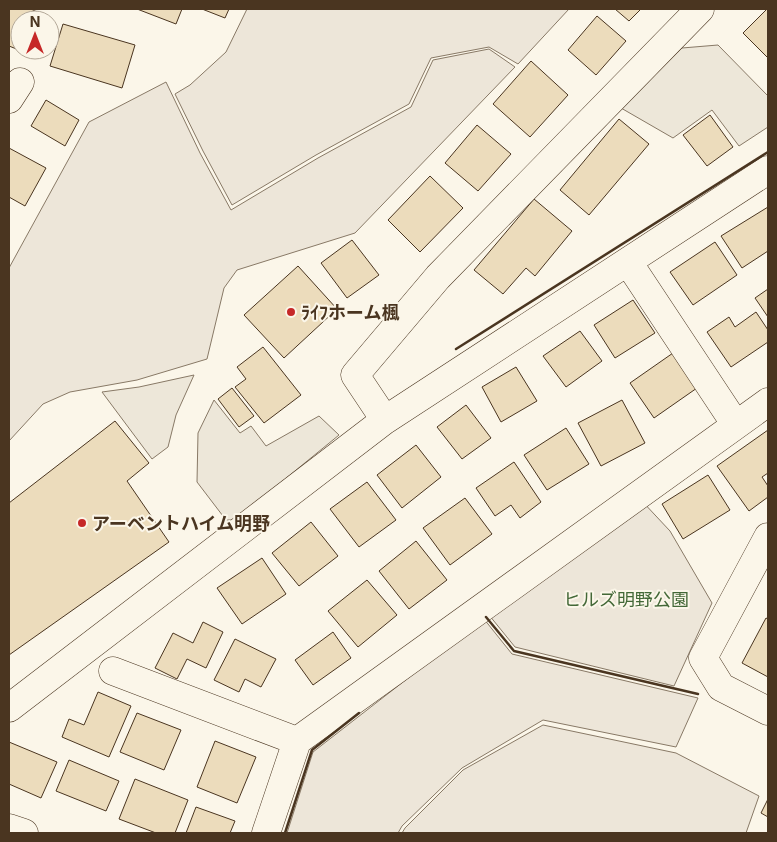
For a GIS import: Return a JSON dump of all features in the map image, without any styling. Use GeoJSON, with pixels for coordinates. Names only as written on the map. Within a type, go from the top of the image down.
{"type":"FeatureCollection","features":[{"type":"Feature","properties":{"kind":"street"},"geometry":{"type":"LineString","coordinates":[[385,420],[355,375],[438,277],[700,9]]}},
{"type":"Feature","properties":{"kind":"street"},"geometry":{"type":"LineString","coordinates":[[9,708],[385,420],[768,170]]}},
{"type":"Feature","properties":{"kind":"street"},"geometry":{"type":"LineString","coordinates":[[628,262],[736,425]]}},
{"type":"Feature","properties":{"kind":"street"},"geometry":{"type":"LineString","coordinates":[[266,833],[297,741],[768,402]]}},
{"type":"Feature","properties":{"kind":"street"},"geometry":{"type":"LineString","coordinates":[[768,537],[703,658],[721,687],[768,710]]}},
{"type":"Feature","properties":{"kind":"street"},"geometry":{"type":"LineString","coordinates":[[113,671],[297,741]]}},
{"type":"Feature","properties":{"kind":"street"},"geometry":{"type":"LineString","coordinates":[[9,828],[24,833]]}},
{"type":"Feature","properties":{"kind":"green space"},"geometry":{"type":"Polygon","coordinates":[[[247,9],[569,9],[518,64],[489,47],[431,58],[409,104],[316,155],[232,205],[175,94],[190,85],[226,52],[247,9]]]}},
{"type":"Feature","properties":{"kind":"green space"},"geometry":{"type":"Polygon","coordinates":[[[489,49],[515,67],[355,233],[237,270],[224,288],[207,359],[137,380],[70,392],[43,404],[9,441],[9,268],[89,122],[166,82],[200,153],[231,210],[318,158],[411,107],[433,60],[489,49]]]}},
{"type":"Feature","properties":{"kind":"green space","name":"ヒルズ明野公園"},"geometry":{"type":"Polygon","coordinates":[[[641,500],[670,531],[712,603],[674,686],[515,647],[489,615],[641,500]]]}},
{"type":"Feature","properties":{"kind":"green space"},"geometry":{"type":"Polygon","coordinates":[[[484,619],[512,654],[698,698],[676,747],[543,720],[462,768],[402,826],[398,833],[287,833],[313,752],[484,619]]]}},
{"type":"Feature","properties":{"kind":"green space"},"geometry":{"type":"Polygon","coordinates":[[[543,725],[676,753],[759,796],[746,833],[402,833],[463,770],[543,725]]]}},
{"type":"Feature","properties":{"kind":"shaded area"},"geometry":{"type":"Polygon","coordinates":[[[718,45],[768,96],[768,127],[739,146],[712,110],[673,138],[621,108],[682,48],[718,45]]]}},
{"type":"Feature","properties":{"kind":"shaded area"},"geometry":{"type":"Polygon","coordinates":[[[194,375],[176,415],[168,447],[152,459],[102,392],[139,387],[194,375]]]}},
{"type":"Feature","properties":{"kind":"shaded area"},"geometry":{"type":"Polygon","coordinates":[[[214,400],[240,433],[251,426],[266,446],[319,416],[339,435],[235,520],[226,520],[197,482],[198,433],[214,400]]]}},
{"type":"Feature","properties":{"kind":"building"},"geometry":{"type":"Polygon","coordinates":[[[9,9],[33,10],[10,10],[9,46],[9,9]]]}},
{"type":"Feature","properties":{"kind":"building"},"geometry":{"type":"Polygon","coordinates":[[[137,9],[182,9],[176,24],[137,9]]]}},
{"type":"Feature","properties":{"kind":"building"},"geometry":{"type":"Polygon","coordinates":[[[202,9],[229,9],[225,18],[202,9]]]}},
{"type":"Feature","properties":{"kind":"building"},"geometry":{"type":"Polygon","coordinates":[[[615,9],[641,9],[629,21],[615,9]]]}},
{"type":"Feature","properties":{"kind":"building"},"geometry":{"type":"Polygon","coordinates":[[[768,9],[768,58],[743,33],[768,9]]]}},
{"type":"Feature","properties":{"kind":"building"},"geometry":{"type":"Polygon","coordinates":[[[597,16],[626,41],[596,75],[568,50],[597,16]]]}},
{"type":"Feature","properties":{"kind":"building"},"geometry":{"type":"Polygon","coordinates":[[[63,24],[135,45],[122,88],[50,66],[52,60],[60,60],[60,34],[63,24]]]}},
{"type":"Feature","properties":{"kind":"building"},"geometry":{"type":"Polygon","coordinates":[[[531,61],[568,95],[530,137],[493,104],[531,61]]]}},
{"type":"Feature","properties":{"kind":"building"},"geometry":{"type":"Polygon","coordinates":[[[46,100],[79,120],[65,146],[31,126],[46,100]]]}},
{"type":"Feature","properties":{"kind":"building"},"geometry":{"type":"Polygon","coordinates":[[[710,115],[733,147],[707,166],[683,135],[710,115]]]}},
{"type":"Feature","properties":{"kind":"building"},"geometry":{"type":"Polygon","coordinates":[[[619,119],[649,144],[589,215],[560,190],[619,119]]]}},
{"type":"Feature","properties":{"kind":"building"},"geometry":{"type":"Polygon","coordinates":[[[477,125],[511,154],[478,191],[445,163],[477,125]]]}},
{"type":"Feature","properties":{"kind":"building"},"geometry":{"type":"Polygon","coordinates":[[[9,148],[46,168],[25,206],[9,197],[9,148]]]}},
{"type":"Feature","properties":{"kind":"building"},"geometry":{"type":"Polygon","coordinates":[[[430,176],[463,208],[420,252],[388,220],[430,176]]]}},
{"type":"Feature","properties":{"kind":"building"},"geometry":{"type":"Polygon","coordinates":[[[534,199],[572,231],[535,276],[526,268],[503,294],[474,270],[534,199]]]}},
{"type":"Feature","properties":{"kind":"building"},"geometry":{"type":"Polygon","coordinates":[[[768,207],[768,251],[742,268],[721,236],[768,207]]]}},
{"type":"Feature","properties":{"kind":"building"},"geometry":{"type":"Polygon","coordinates":[[[352,240],[379,275],[347,298],[321,263],[352,240]]]}},
{"type":"Feature","properties":{"kind":"building"},"geometry":{"type":"Polygon","coordinates":[[[715,242],[737,275],[693,305],[670,272],[715,242]]]}},
{"type":"Feature","properties":{"kind":"building","name":"ﾗｲﾌホーム楓"},"geometry":{"type":"Polygon","coordinates":[[[298,266],[337,309],[284,358],[244,315],[298,266]]]}},
{"type":"Feature","properties":{"kind":"building"},"geometry":{"type":"Polygon","coordinates":[[[768,289],[768,317],[755,298],[768,289]]]}},
{"type":"Feature","properties":{"kind":"building"},"geometry":{"type":"Polygon","coordinates":[[[633,300],[655,333],[615,358],[594,325],[633,300]]]}},
{"type":"Feature","properties":{"kind":"building"},"geometry":{"type":"Polygon","coordinates":[[[756,312],[768,330],[768,342],[731,367],[707,332],[729,317],[735,327],[756,312]]]}},
{"type":"Feature","properties":{"kind":"building"},"geometry":{"type":"Polygon","coordinates":[[[580,331],[602,361],[566,387],[543,356],[580,331]]]}},
{"type":"Feature","properties":{"kind":"building"},"geometry":{"type":"Polygon","coordinates":[[[263,347],[301,395],[264,423],[235,387],[246,379],[237,367],[263,347]]]}},
{"type":"Feature","properties":{"kind":"building"},"geometry":{"type":"Polygon","coordinates":[[[673,353],[697,388],[654,418],[630,383],[673,353]]]}},
{"type":"Feature","properties":{"kind":"building"},"geometry":{"type":"Polygon","coordinates":[[[516,367],[537,401],[501,422],[482,387],[516,367]]]}},
{"type":"Feature","properties":{"kind":"building"},"geometry":{"type":"Polygon","coordinates":[[[232,388],[254,416],[239,427],[218,399],[232,388]]]}},
{"type":"Feature","properties":{"kind":"building"},"geometry":{"type":"Polygon","coordinates":[[[622,400],[645,443],[601,466],[578,423],[622,400]]]}},
{"type":"Feature","properties":{"kind":"building"},"geometry":{"type":"Polygon","coordinates":[[[466,405],[491,438],[462,459],[437,427],[466,405]]]}},
{"type":"Feature","properties":{"kind":"building","name":"アーベントハイム明野"},"geometry":{"type":"Polygon","coordinates":[[[115,421],[149,463],[127,481],[169,542],[9,655],[9,503],[115,421]]]}},
{"type":"Feature","properties":{"kind":"building"},"geometry":{"type":"Polygon","coordinates":[[[566,428],[589,464],[547,490],[524,455],[566,428]]]}},
{"type":"Feature","properties":{"kind":"building"},"geometry":{"type":"Polygon","coordinates":[[[768,430],[768,473],[762,477],[768,486],[768,497],[749,511],[717,466],[768,430]]]}},
{"type":"Feature","properties":{"kind":"building"},"geometry":{"type":"Polygon","coordinates":[[[416,445],[441,477],[402,508],[377,475],[416,445]]]}},
{"type":"Feature","properties":{"kind":"building"},"geometry":{"type":"Polygon","coordinates":[[[514,462],[541,502],[520,518],[511,505],[495,516],[476,488],[514,462]]]}},
{"type":"Feature","properties":{"kind":"building"},"geometry":{"type":"Polygon","coordinates":[[[708,475],[730,510],[683,539],[662,504],[708,475]]]}},
{"type":"Feature","properties":{"kind":"building"},"geometry":{"type":"Polygon","coordinates":[[[367,482],[396,520],[359,547],[330,509],[367,482]]]}},
{"type":"Feature","properties":{"kind":"building"},"geometry":{"type":"Polygon","coordinates":[[[465,498],[492,534],[450,565],[423,528],[465,498]]]}},
{"type":"Feature","properties":{"kind":"building"},"geometry":{"type":"Polygon","coordinates":[[[311,522],[338,556],[299,586],[272,553],[311,522]]]}},
{"type":"Feature","properties":{"kind":"building"},"geometry":{"type":"Polygon","coordinates":[[[416,541],[447,580],[409,609],[379,571],[416,541]]]}},
{"type":"Feature","properties":{"kind":"building"},"geometry":{"type":"Polygon","coordinates":[[[262,558],[286,594],[242,624],[217,588],[262,558]]]}},
{"type":"Feature","properties":{"kind":"building"},"geometry":{"type":"Polygon","coordinates":[[[367,580],[397,615],[358,647],[328,611],[367,580]]]}},
{"type":"Feature","properties":{"kind":"building"},"geometry":{"type":"Polygon","coordinates":[[[766,618],[768,619],[768,677],[742,663],[766,618]]]}},
{"type":"Feature","properties":{"kind":"building"},"geometry":{"type":"Polygon","coordinates":[[[203,622],[223,632],[206,668],[187,659],[177,679],[155,668],[173,633],[193,643],[203,622]]]}},
{"type":"Feature","properties":{"kind":"building"},"geometry":{"type":"Polygon","coordinates":[[[333,632],[351,658],[313,685],[295,660],[333,632]]]}},
{"type":"Feature","properties":{"kind":"building"},"geometry":{"type":"Polygon","coordinates":[[[235,639],[276,659],[261,687],[245,679],[239,692],[214,680],[235,639]]]}},
{"type":"Feature","properties":{"kind":"building"},"geometry":{"type":"Polygon","coordinates":[[[98,692],[131,706],[109,757],[62,737],[69,719],[84,725],[98,692]]]}},
{"type":"Feature","properties":{"kind":"building"},"geometry":{"type":"Polygon","coordinates":[[[137,713],[181,730],[164,770],[120,752],[137,713]]]}},
{"type":"Feature","properties":{"kind":"building"},"geometry":{"type":"Polygon","coordinates":[[[215,741],[256,757],[237,803],[197,787],[215,741]]]}},
{"type":"Feature","properties":{"kind":"building"},"geometry":{"type":"Polygon","coordinates":[[[9,742],[57,762],[41,798],[9,784],[9,742]]]}},
{"type":"Feature","properties":{"kind":"building"},"geometry":{"type":"Polygon","coordinates":[[[69,760],[119,781],[106,811],[56,791],[69,760]]]}},
{"type":"Feature","properties":{"kind":"building"},"geometry":{"type":"Polygon","coordinates":[[[135,779],[188,800],[175,833],[156,833],[119,819],[135,779]]]}},
{"type":"Feature","properties":{"kind":"building"},"geometry":{"type":"Polygon","coordinates":[[[768,799],[768,817],[761,813],[768,799]]]}},
{"type":"Feature","properties":{"kind":"building"},"geometry":{"type":"Polygon","coordinates":[[[196,807],[235,821],[230,833],[186,833],[196,807]]]}},
{"type":"Feature","properties":{"kind":"wall"},"geometry":{"type":"LineString","coordinates":[[456,349],[768,152]]}},
{"type":"Feature","properties":{"kind":"wall"},"geometry":{"type":"LineString","coordinates":[[486,617],[514,651],[698,694]]}},
{"type":"Feature","properties":{"kind":"wall"},"geometry":{"type":"LineString","coordinates":[[285,833],[312,750],[359,713]]}},
{"type":"Feature","properties":{"kind":"place","name":"ﾗｲﾌホーム楓"},"geometry":{"type":"Point","coordinates":[291,312]}},
{"type":"Feature","properties":{"kind":"place","name":"アーベントハイム明野"},"geometry":{"type":"Point","coordinates":[82,523]}}]}
